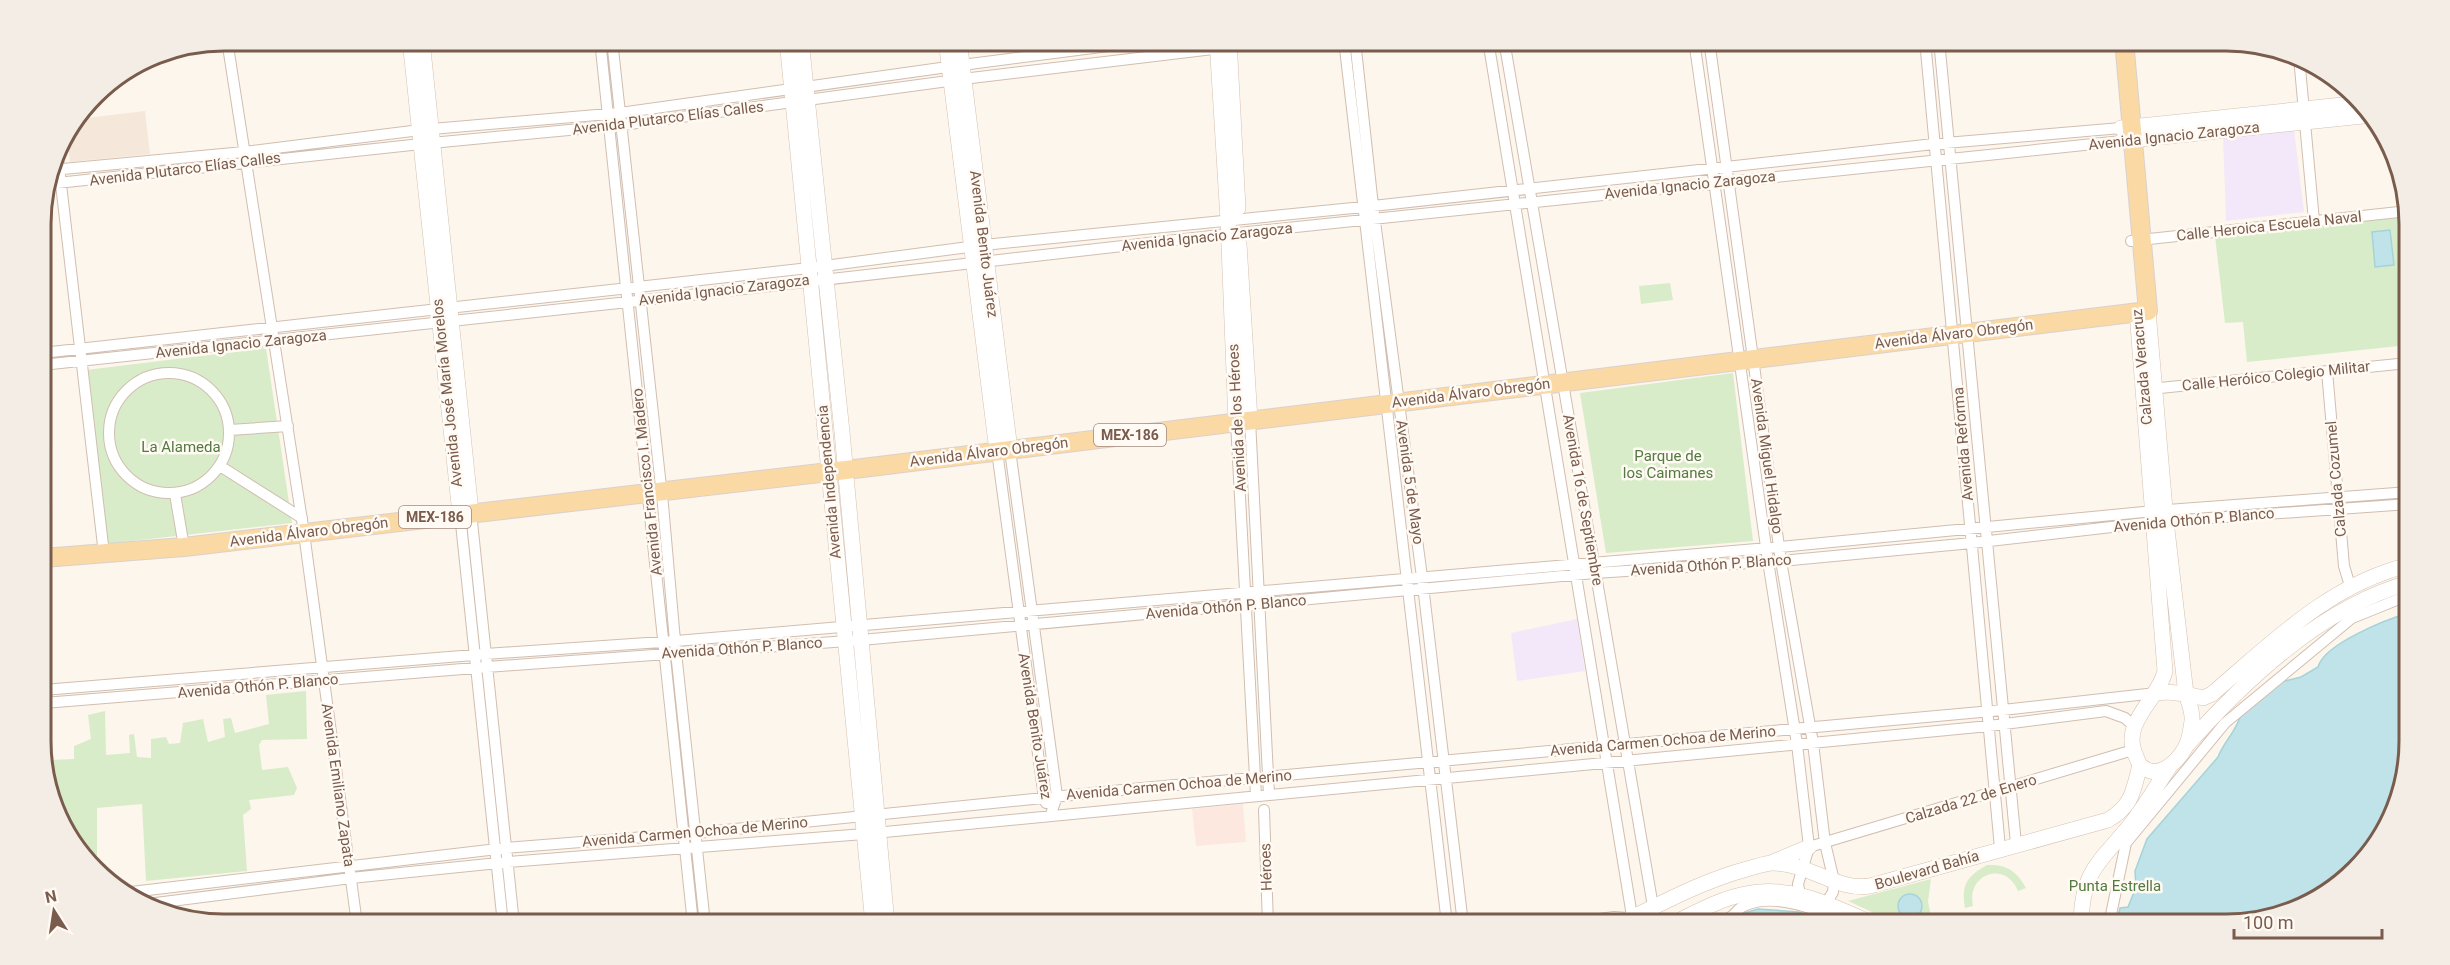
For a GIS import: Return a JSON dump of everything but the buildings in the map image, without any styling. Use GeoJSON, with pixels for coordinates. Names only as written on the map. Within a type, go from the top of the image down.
{"type":"FeatureCollection","features":[{"type":"Feature","properties":{"kind":"main road","name":"Avenida José María Morelos"},"geometry":{"type":"LineString","coordinates":[[412,51],[426,137],[465,513]]}},
{"type":"Feature","properties":{"kind":"main road","name":"Avenida José María Morelos"},"geometry":{"type":"LineString","coordinates":[[422,51],[426,137]]}},
{"type":"Feature","properties":{"kind":"main road","name":"Avenida Independencia"},"geometry":{"type":"LineString","coordinates":[[790,51],[800,94],[826,272],[843,432],[836,471],[844,634],[870,815]]}},
{"type":"Feature","properties":{"kind":"main road","name":"Avenida Independencia"},"geometry":{"type":"LineString","coordinates":[[801,51],[800,94],[810,274],[824,434],[836,471],[860,632],[871,833],[873,914]]}},
{"type":"Feature","properties":{"kind":"main road","name":"Avenida Benito Juárez"},"geometry":{"type":"LineString","coordinates":[[949,51],[956,73],[1004,450]]}},
{"type":"Feature","properties":{"kind":"main road","name":"Avenida Benito Juárez"},"geometry":{"type":"LineString","coordinates":[[956,73],[958,51]]}},
{"type":"Feature","properties":{"kind":"main road","name":"Avenida de los Héroes"},"geometry":{"type":"LineString","coordinates":[[1223,51],[1243,421]]}},
{"type":"Feature","properties":{"kind":"main road","name":"Calzada Veracruz"},"geometry":{"type":"LineString","coordinates":[[2114,51],[2127,134]]}},
{"type":"Feature","properties":{"kind":"main road","name":"Calzada Veracruz"},"geometry":{"type":"LineString","coordinates":[[2124,51],[2127,134],[2160,516],[2165,671],[2163,682],[2157,693]]}},
{"type":"Feature","properties":{"kind":"main road","name":"Avenida Ignacio Zaragoza"},"geometry":{"type":"LineString","coordinates":[[2304,116],[2351,105]]}},
{"type":"Feature","properties":{"kind":"main road","name":"Avenida Ignacio Zaragoza"},"geometry":{"type":"LineString","coordinates":[[2127,134],[2304,116],[2360,115]]}},
{"type":"Feature","properties":{"kind":"main road","name":"Avenida Álvaro Obregón"},"geometry":{"type":"LineString","coordinates":[[51,557],[184,547],[303,525],[465,513],[836,471],[2143,311]]}},
{"type":"Feature","properties":{"kind":"main road"},"geometry":{"type":"LineString","coordinates":[[816,340],[833,337]]}},
{"type":"Feature","properties":{"kind":"main road"},"geometry":{"type":"LineString","coordinates":[[824,434],[843,432]]}},
{"type":"Feature","properties":{"kind":"main road","name":"Calzada Veracruz"},"geometry":{"type":"LineString","coordinates":[[2160,516],[2186,694]]}},
{"type":"Feature","properties":{"kind":"main road"},"geometry":{"type":"LineString","coordinates":[[2170,766],[2159,771],[2149,771],[2140,765],[2133,750],[2135,727],[2146,703],[2157,693],[2186,694],[2202,698],[2212,694],[2308,613],[2350,586],[2399,568]]}},
{"type":"Feature","properties":{"kind":"main road"},"geometry":{"type":"LineString","coordinates":[[2082,914],[2084,889],[2090,873],[2130,824],[2170,766],[2239,691],[2318,625],[2357,601],[2399,586]]}},
{"type":"Feature","properties":{"kind":"main road"},"geometry":{"type":"LineString","coordinates":[[2186,694],[2192,719],[2187,746]]}},
{"type":"Feature","properties":{"kind":"main road","name":"Boulevard Bahía"},"geometry":{"type":"LineString","coordinates":[[1641,914],[1706,882],[1772,862],[1803,867],[1856,888],[2108,820],[2122,812],[2131,799],[2140,765]]}},
{"type":"Feature","properties":{"kind":"main road","name":"Avenida Independencia"},"geometry":{"type":"LineString","coordinates":[[871,833],[885,914]]}},
{"type":"Feature","properties":{"kind":"main road"},"geometry":{"type":"LineString","coordinates":[[1772,862],[1809,848]]}},
{"type":"Feature","properties":{"kind":"main road"},"geometry":{"type":"LineString","coordinates":[[1694,914],[1745,893],[1776,891],[1826,903],[1851,914]]}},
{"type":"Feature","properties":{"kind":"street","name":"Avenida Emiliano Zapata"},"geometry":{"type":"LineString","coordinates":[[229,51],[303,525],[356,914]]}},
{"type":"Feature","properties":{"kind":"street","name":"Avenida Francisco I. Madero"},"geometry":{"type":"LineString","coordinates":[[601,51],[626,288],[655,491],[704,914]]}},
{"type":"Feature","properties":{"kind":"street","name":"Avenida Francisco I. Madero"},"geometry":{"type":"LineString","coordinates":[[613,51],[641,300],[664,641],[672,649],[685,847],[692,914]]}},
{"type":"Feature","properties":{"kind":"street","name":"Avenida Plutarco Elías Calles"},"geometry":{"type":"LineString","coordinates":[[56,184],[245,157],[800,94],[956,73],[1082,51]]}},
{"type":"Feature","properties":{"kind":"street"},"geometry":{"type":"LineString","coordinates":[[1105,51],[1106,62]]}},
{"type":"Feature","properties":{"kind":"street","name":"Avenida Plutarco Elías Calles"},"geometry":{"type":"LineString","coordinates":[[956,73],[1106,62],[1178,51]]}},
{"type":"Feature","properties":{"kind":"street","name":"Avenida 5 de Mayo"},"geometry":{"type":"LineString","coordinates":[[1346,51],[1369,206]]}},
{"type":"Feature","properties":{"kind":"street","name":"Avenida 5 de Mayo"},"geometry":{"type":"LineString","coordinates":[[1356,51],[1370,220],[1392,403],[1408,578],[1446,914]]}},
{"type":"Feature","properties":{"kind":"street","name":"Avenida 16 de Septiembre"},"geometry":{"type":"LineString","coordinates":[[1490,51],[1606,763],[1627,914]]}},
{"type":"Feature","properties":{"kind":"street","name":"Avenida 16 de Septiembre"},"geometry":{"type":"LineString","coordinates":[[1506,51],[1654,914]]}},
{"type":"Feature","properties":{"kind":"street","name":"Avenida Miguel Hidalgo"},"geometry":{"type":"LineString","coordinates":[[1695,51],[1713,182],[1780,547],[1813,743],[1825,843],[1834,881]]}},
{"type":"Feature","properties":{"kind":"street","name":"Avenida Miguel Hidalgo"},"geometry":{"type":"LineString","coordinates":[[1711,51],[1727,181],[1768,561],[1797,744],[1809,848],[1798,884],[1800,895]]}},
{"type":"Feature","properties":{"kind":"street","name":"Avenida Reforma"},"geometry":{"type":"LineString","coordinates":[[1926,51],[1936,160],[1986,527],[2016,844]]}},
{"type":"Feature","properties":{"kind":"street","name":"Avenida Reforma"},"geometry":{"type":"LineString","coordinates":[[1940,51],[1951,158],[1970,528],[2000,848]]}},
{"type":"Feature","properties":{"kind":"street"},"geometry":{"type":"LineString","coordinates":[[2300,68],[2314,221]]}},
{"type":"Feature","properties":{"kind":"street"},"geometry":{"type":"LineString","coordinates":[[1698,71],[1713,69]]}},
{"type":"Feature","properties":{"kind":"street","name":"Avenida Plutarco Elías Calles"},"geometry":{"type":"LineString","coordinates":[[426,137],[610,127],[800,94]]}},
{"type":"Feature","properties":{"kind":"street","name":"Avenida Ignacio Zaragoza"},"geometry":{"type":"LineString","coordinates":[[826,272],[979,262],[1233,227],[1301,213],[1949,142],[2127,134]]}},
{"type":"Feature","properties":{"kind":"street","name":"Avenida Ignacio Zaragoza"},"geometry":{"type":"LineString","coordinates":[[51,352],[272,329],[628,302],[977,246],[1233,227],[1302,227],[1936,160],[2127,134]]}},
{"type":"Feature","properties":{"kind":"street","name":"Avenida Plutarco Elías Calles"},"geometry":{"type":"LineString","coordinates":[[60,170],[245,157]]}},
{"type":"Feature","properties":{"kind":"street"},"geometry":{"type":"LineString","coordinates":[[58,176],[61,184],[93,444],[104,554]]}},
{"type":"Feature","properties":{"kind":"street","name":"Calle Heroica Escuela Naval"},"geometry":{"type":"LineString","coordinates":[[2136,240],[2398,212]]}},
{"type":"Feature","properties":{"kind":"street"},"geometry":{"type":"LineString","coordinates":[[1301,213],[1302,227]]}},
{"type":"Feature","properties":{"kind":"street","name":"Avenida Ignacio Zaragoza"},"geometry":{"type":"LineString","coordinates":[[51,364],[274,341],[626,288],[810,274]]}},
{"type":"Feature","properties":{"kind":"street"},"geometry":{"type":"LineString","coordinates":[[159,352],[162,373]]}},
{"type":"Feature","properties":{"kind":"street","name":"Calle Heróico Colegio Militar"},"geometry":{"type":"LineString","coordinates":[[2149,389],[2399,364]]}},
{"type":"Feature","properties":{"kind":"street","name":"Calzada Cozumel"},"geometry":{"type":"LineString","coordinates":[[2327,371],[2344,567],[2350,586]]}},
{"type":"Feature","properties":{"kind":"street"},"geometry":{"type":"LineString","coordinates":[[162,373],[186,374],[208,386],[223,404],[230,430],[228,451],[217,472],[198,487],[175,494],[152,491],[132,481],[117,464],[109,442],[110,418],[121,396],[139,380],[162,373]]}},
{"type":"Feature","properties":{"kind":"street","name":"Avenida 5 de Mayo"},"geometry":{"type":"LineString","coordinates":[[1392,403],[1422,577],[1462,914]]}},
{"type":"Feature","properties":{"kind":"street","name":"Avenida de los Héroes"},"geometry":{"type":"LineString","coordinates":[[1243,421],[1259,604],[1269,795]]}},
{"type":"Feature","properties":{"kind":"street","name":"Avenida de los Héroes"},"geometry":{"type":"LineString","coordinates":[[1243,421],[1245,593],[1256,795]]}},
{"type":"Feature","properties":{"kind":"street"},"geometry":{"type":"LineString","coordinates":[[230,430],[288,426]]}},
{"type":"Feature","properties":{"kind":"street"},"geometry":{"type":"LineString","coordinates":[[93,444],[109,442]]}},
{"type":"Feature","properties":{"kind":"street","name":"Avenida Benito Juárez"},"geometry":{"type":"LineString","coordinates":[[1004,450],[1032,610],[1057,796],[1052,814]]}},
{"type":"Feature","properties":{"kind":"street","name":"Avenida Benito Juárez"},"geometry":{"type":"LineString","coordinates":[[1004,450],[1020,624],[1044,798],[1052,814]]}},
{"type":"Feature","properties":{"kind":"street"},"geometry":{"type":"LineString","coordinates":[[220,466],[303,525]]}},
{"type":"Feature","properties":{"kind":"street"},"geometry":{"type":"LineString","coordinates":[[175,494],[184,547]]}},
{"type":"Feature","properties":{"kind":"street","name":"Avenida Othón P. Blanco"},"geometry":{"type":"LineString","coordinates":[[860,632],[1020,624],[1423,590],[1575,575],[1594,567],[1767,548],[1970,528],[2338,503],[2399,494]]}},
{"type":"Feature","properties":{"kind":"street","name":"Avenida Othón P. Blanco"},"geometry":{"type":"LineString","coordinates":[[2338,503],[2399,504]]}},
{"type":"Feature","properties":{"kind":"street","name":"Avenida José María Morelos"},"geometry":{"type":"LineString","coordinates":[[465,513],[501,849],[503,914]]}},
{"type":"Feature","properties":{"kind":"street","name":"Avenida Othón P. Blanco"},"geometry":{"type":"LineString","coordinates":[[51,702],[482,667],[844,634],[1019,611],[1573,564],[1594,567],[1781,561],[1987,542],[2160,516]]}},
{"type":"Feature","properties":{"kind":"street"},"geometry":{"type":"LineString","coordinates":[[2111,914],[2126,843],[2224,723],[2352,618],[2399,599]]}},
{"type":"Feature","properties":{"kind":"street","name":"Avenida Othón P. Blanco"},"geometry":{"type":"LineString","coordinates":[[51,689],[664,641]]}},
{"type":"Feature","properties":{"kind":"street","name":"Avenida Carmen Ochoa de Merino"},"geometry":{"type":"LineString","coordinates":[[139,891],[501,849],[696,833],[1142,788],[2003,710],[2157,693]]}},
{"type":"Feature","properties":{"kind":"street","name":"Avenida Carmen Ochoa de Merino"},"geometry":{"type":"LineString","coordinates":[[162,902],[351,878],[502,863],[871,833],[1989,726],[2106,711],[2125,718],[2135,727]]}},
{"type":"Feature","properties":{"kind":"street","name":"Calzada 22 de Enero"},"geometry":{"type":"LineString","coordinates":[[1809,848],[2133,750]]}},
{"type":"Feature","properties":{"kind":"street"},"geometry":{"type":"LineString","coordinates":[[1540,752],[1542,769]]}},
{"type":"Feature","properties":{"kind":"street"},"geometry":{"type":"LineString","coordinates":[[1384,767],[1386,783]]}},
{"type":"Feature","properties":{"kind":"street"},"geometry":{"type":"LineString","coordinates":[[1142,788],[1144,806]]}},
{"type":"Feature","properties":{"kind":"street"},"geometry":{"type":"LineString","coordinates":[[942,808],[944,825]]}},
{"type":"Feature","properties":{"kind":"street","name":"Héroes"},"geometry":{"type":"LineString","coordinates":[[1264,810],[1268,914]]}},
{"type":"Feature","properties":{"kind":"street"},"geometry":{"type":"LineString","coordinates":[[765,826],[765,841]]}},
{"type":"Feature","properties":{"kind":"street","name":"Avenida José María Morelos"},"geometry":{"type":"LineString","coordinates":[[502,863],[512,914]]}},
{"type":"Feature","properties":{"kind":"street"},"geometry":{"type":"LineString","coordinates":[[259,877],[260,890]]}},
{"type":"Feature","properties":{"kind":"street"},"geometry":{"type":"LineString","coordinates":[[1826,903],[1833,892],[1834,881]]}},
{"type":"Feature","properties":{"kind":"street"},"geometry":{"type":"LineString","coordinates":[[1734,914],[1742,907],[1764,901],[1800,906],[1827,914]]}},
{"type":"Feature","properties":{"kind":"shaded area"},"geometry":{"type":"Polygon","coordinates":[[[145,111],[150,154],[70,162],[69,148],[88,118],[145,111]]]}},
{"type":"Feature","properties":{"kind":"shaded area"},"geometry":{"type":"Polygon","coordinates":[[[2294,129],[2304,212],[2226,221],[2223,136],[2294,129]]]}},
{"type":"Feature","properties":{"kind":"shaded area"},"geometry":{"type":"Polygon","coordinates":[[[1577,619],[1585,671],[1517,681],[1511,633],[1577,619]]]}},
{"type":"Feature","properties":{"kind":"shaded area"},"geometry":{"type":"Polygon","coordinates":[[[1243,804],[1246,842],[1196,846],[1192,809],[1243,804]]]}},
{"type":"Feature","properties":{"kind":"green space"},"geometry":{"type":"Polygon","coordinates":[[[2399,215],[2399,346],[2247,362],[2243,322],[2225,323],[2215,236],[2399,215]]]}},
{"type":"Feature","properties":{"kind":"green space"},"geometry":{"type":"Polygon","coordinates":[[[1670,283],[1673,300],[1641,304],[1639,286],[1670,283]]]}},
{"type":"Feature","properties":{"kind":"green space","name":"La Alameda"},"geometry":{"type":"Polygon","coordinates":[[[266,348],[292,523],[105,544],[78,371],[266,348]]]}},
{"type":"Feature","properties":{"kind":"green space","name":"Parque de los Caimanes"},"geometry":{"type":"Polygon","coordinates":[[[1733,373],[1753,541],[1606,553],[1580,393],[1733,373]]]}},
{"type":"Feature","properties":{"kind":"green space"},"geometry":{"type":"Polygon","coordinates":[[[306,691],[307,739],[262,740],[259,745],[262,770],[288,767],[297,788],[294,795],[249,800],[251,809],[243,815],[247,871],[146,881],[142,804],[97,808],[97,858],[94,855],[69,818],[60,797],[52,760],[74,759],[74,746],[91,739],[88,715],[105,711],[106,755],[130,753],[129,735],[134,734],[137,757],[151,758],[151,739],[166,737],[169,744],[180,743],[183,723],[203,719],[208,742],[225,737],[223,719],[231,718],[235,733],[269,724],[266,695],[306,691]]]}},
{"type":"Feature","properties":{"kind":"green space"},"geometry":{"type":"Polygon","coordinates":[[[1987,865],[2005,867],[2019,877],[2026,888],[2018,891],[2012,881],[2005,876],[1997,873],[1988,874],[1975,885],[1972,895],[1973,906],[1965,908],[1964,893],[1967,882],[1970,877],[1987,865]]]}},
{"type":"Feature","properties":{"kind":"green space"},"geometry":{"type":"Polygon","coordinates":[[[1931,879],[1928,902],[1931,914],[1877,914],[1848,901],[1931,879]]]}},
{"type":"Feature","properties":{"kind":"water"},"geometry":{"type":"Polygon","coordinates":[[[2390,230],[2394,265],[2375,267],[2372,232],[2390,230]]]}},
{"type":"Feature","properties":{"kind":"water"},"geometry":{"type":"Polygon","coordinates":[[[2399,616],[2398,764],[2390,797],[2381,818],[2370,837],[2348,863],[2313,891],[2292,901],[2260,911],[2238,914],[2118,914],[2120,908],[2128,907],[2136,887],[2135,871],[2147,839],[2218,757],[2237,726],[2241,714],[2281,682],[2301,677],[2318,667],[2323,658],[2344,641],[2399,616]]]}},
{"type":"Feature","properties":{"kind":"water"},"geometry":{"type":"Polygon","coordinates":[[[1915,895],[1921,901],[1920,914],[1900,914],[1898,906],[1901,897],[1915,895]]]}},
{"type":"Feature","properties":{"kind":"water"},"geometry":{"type":"Polygon","coordinates":[[[1758,909],[1805,914],[1744,914],[1758,909]]]}},
{"type":"Feature","properties":{"kind":"park label","name":"Punta Estrella"},"geometry":{"type":"Point","coordinates":[2115,886]}}]}
